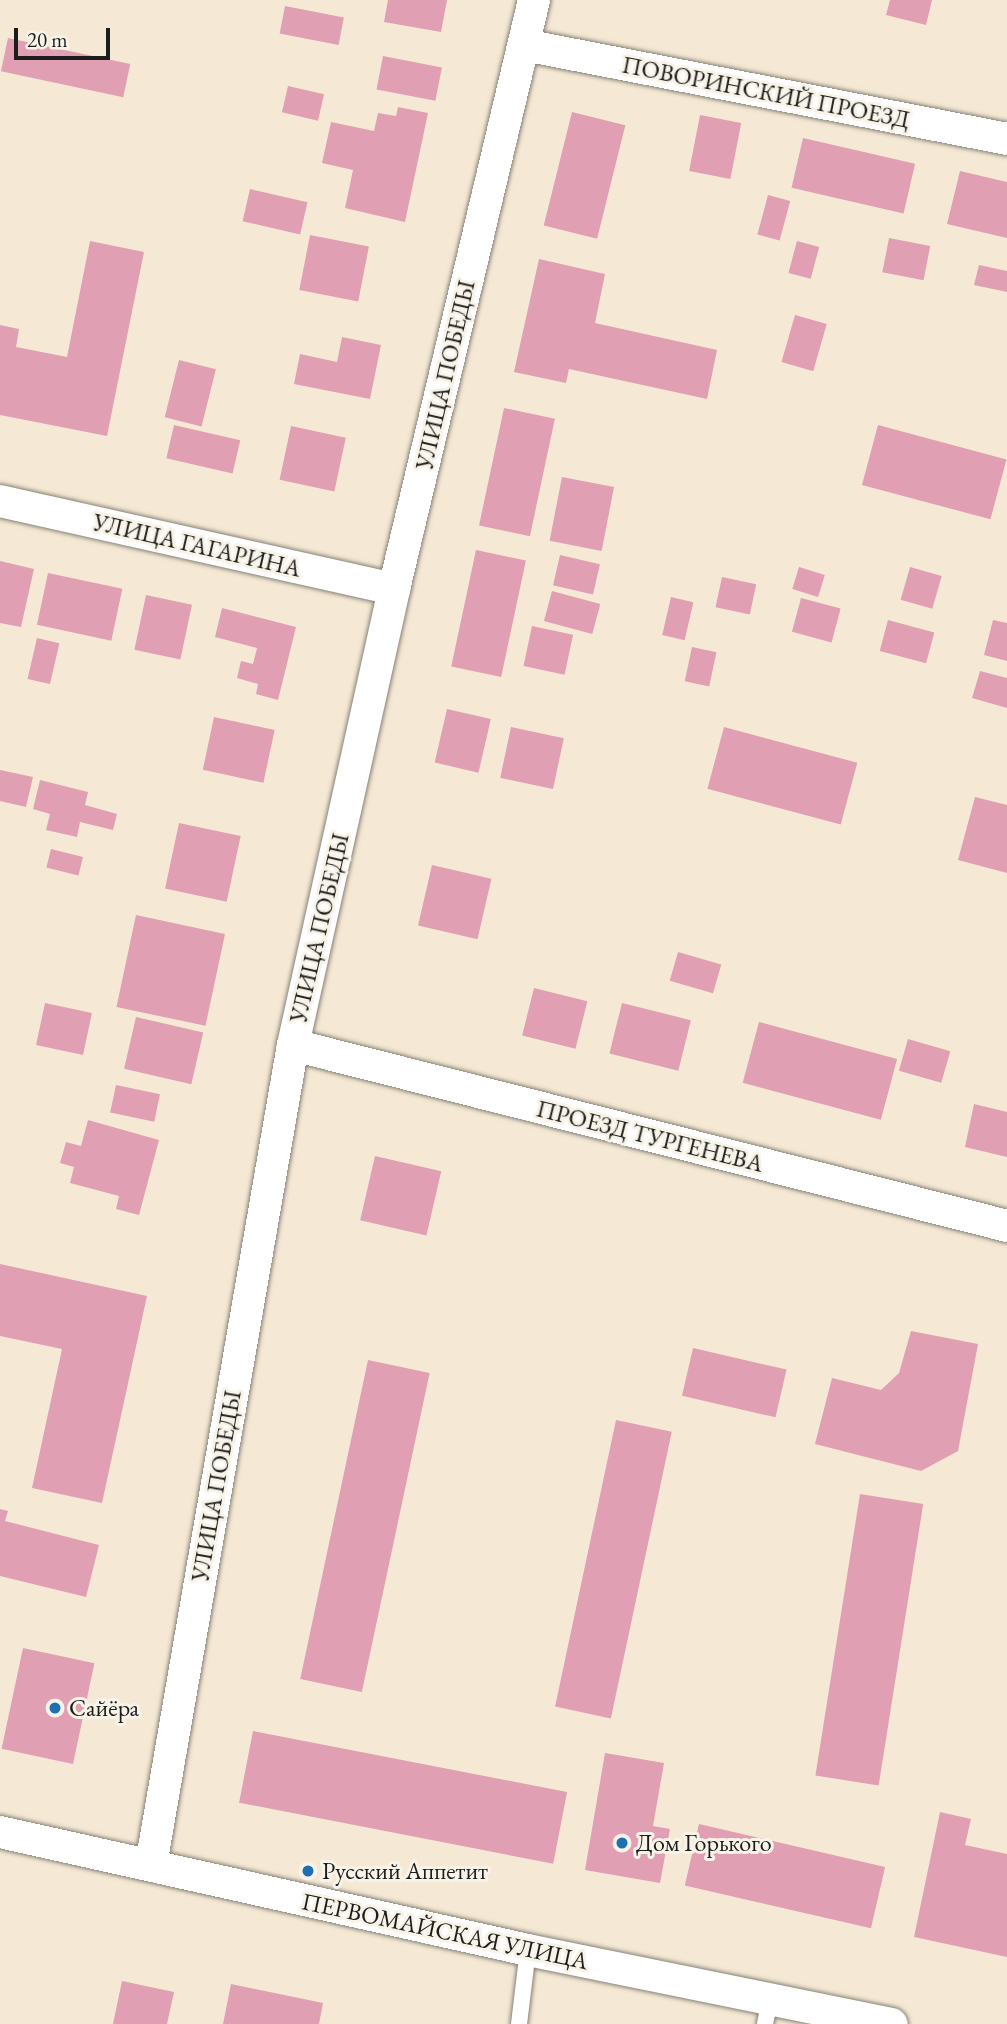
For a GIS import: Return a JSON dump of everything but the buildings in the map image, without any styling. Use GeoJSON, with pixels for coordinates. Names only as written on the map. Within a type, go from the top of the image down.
{"type":"FeatureCollection","features":[{"type":"Feature","properties":{"kind":"street","name":"УЛИЦА ПОБЕДЫ"},"geometry":{"type":"LineString","coordinates":[[150,1865],[293,1045],[394,589],[534,0]]}},
{"type":"Feature","properties":{"kind":"street","name":"ПОВОРИНСКИЙ ПРОЕЗД"},"geometry":{"type":"LineString","coordinates":[[524,45],[1007,139]]}},
{"type":"Feature","properties":{"kind":"street","name":"УЛИЦА ГАГАРИНА"},"geometry":{"type":"LineString","coordinates":[[0,501],[394,589]]}},
{"type":"Feature","properties":{"kind":"street","name":"ПРОЕЗД ТУРГЕНЕВА"},"geometry":{"type":"LineString","coordinates":[[293,1045],[1007,1226]]}},
{"type":"Feature","properties":{"kind":"street","name":"ПЕРВОМАЙСКАЯ УЛИЦА"},"geometry":{"type":"LineString","coordinates":[[0,1832],[528,1950],[768,2012],[892,2024]]}},
{"type":"Feature","properties":{"kind":"lane"},"geometry":{"type":"LineString","coordinates":[[519,2024],[528,1950]]}},
{"type":"Feature","properties":{"kind":"place","name":"Сайёра"},"geometry":{"type":"Point","coordinates":[55,1708]}},
{"type":"Feature","properties":{"kind":"place","name":"Дом Горького"},"geometry":{"type":"Point","coordinates":[622,1843]}},
{"type":"Feature","properties":{"kind":"place","name":"Русский Аппетит"},"geometry":{"type":"Point","coordinates":[308,1871]}}]}
